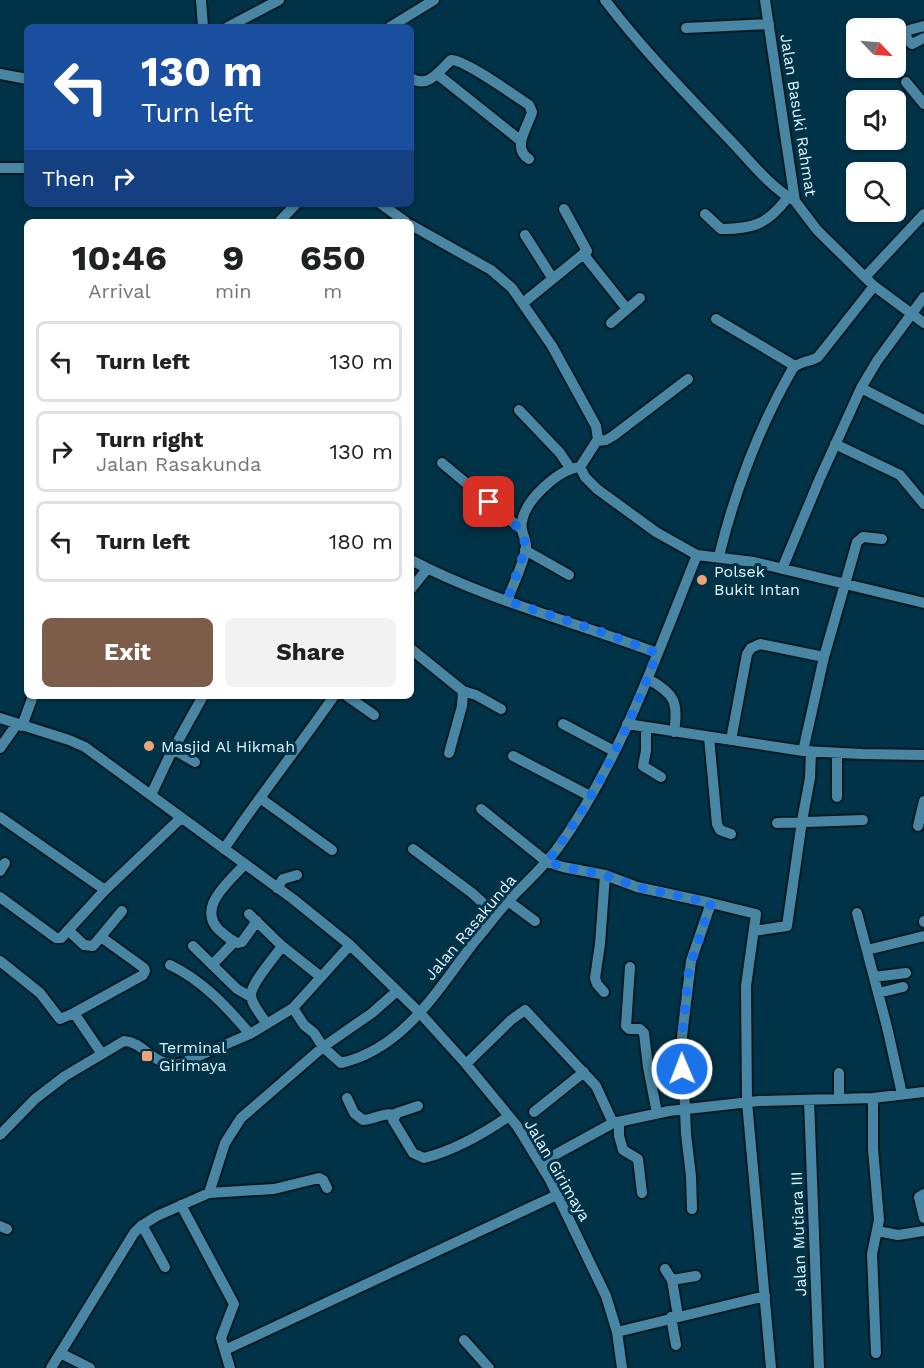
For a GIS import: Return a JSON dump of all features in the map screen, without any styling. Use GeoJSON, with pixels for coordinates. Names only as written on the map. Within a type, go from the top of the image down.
{"type":"FeatureCollection","features":[{"type":"Feature","properties":{"kind":"street"},"geometry":{"type":"LineString","coordinates":[[201,0],[203,24]]}},
{"type":"Feature","properties":{"kind":"street"},"geometry":{"type":"LineString","coordinates":[[234,24],[279,0]]}},
{"type":"Feature","properties":{"kind":"street"},"geometry":{"type":"LineString","coordinates":[[395,24],[434,0]]}},
{"type":"Feature","properties":{"kind":"street"},"geometry":{"type":"LineString","coordinates":[[605,0],[639,43],[699,108],[791,199],[765,221],[754,226],[721,228],[705,214]]}},
{"type":"Feature","properties":{"kind":"street","name":"Jalan Basuki Rahmat"},"geometry":{"type":"LineString","coordinates":[[765,0],[791,199],[817,230],[874,286],[924,323]]}},
{"type":"Feature","properties":{"kind":"street"},"geometry":{"type":"LineString","coordinates":[[686,28],[769,24]]}},
{"type":"Feature","properties":{"kind":"street"},"geometry":{"type":"LineString","coordinates":[[924,26],[909,30],[906,34],[912,44],[924,38]]}},
{"type":"Feature","properties":{"kind":"street"},"geometry":{"type":"LineString","coordinates":[[414,80],[425,82],[451,60],[457,60],[529,105],[532,112],[521,141],[520,152],[528,159]]}},
{"type":"Feature","properties":{"kind":"street"},"geometry":{"type":"LineString","coordinates":[[0,74],[24,78]]}},
{"type":"Feature","properties":{"kind":"street"},"geometry":{"type":"LineString","coordinates":[[437,74],[521,141]]}},
{"type":"Feature","properties":{"kind":"street"},"geometry":{"type":"LineString","coordinates":[[906,82],[924,104]]}},
{"type":"Feature","properties":{"kind":"street"},"geometry":{"type":"LineString","coordinates":[[0,168],[24,168]]}},
{"type":"Feature","properties":{"kind":"street"},"geometry":{"type":"LineString","coordinates":[[282,219],[293,207]]}},
{"type":"Feature","properties":{"kind":"street"},"geometry":{"type":"LineString","coordinates":[[385,207],[402,219]]}},
{"type":"Feature","properties":{"kind":"street"},"geometry":{"type":"LineString","coordinates":[[523,303],[584,255],[587,248],[564,209]]}},
{"type":"Feature","properties":{"kind":"street"},"geometry":{"type":"LineString","coordinates":[[865,277],[924,214]]}},
{"type":"Feature","properties":{"kind":"street"},"geometry":{"type":"LineString","coordinates":[[414,227],[491,270],[505,281],[552,346],[592,415],[598,431],[597,441],[575,468],[544,487],[524,514],[521,529]]}},
{"type":"Feature","properties":{"kind":"street"},"geometry":{"type":"LineString","coordinates":[[525,235],[553,279]]}},
{"type":"Feature","properties":{"kind":"street"},"geometry":{"type":"LineString","coordinates":[[584,255],[627,309]]}},
{"type":"Feature","properties":{"kind":"street"},"geometry":{"type":"LineString","coordinates":[[719,556],[741,479],[785,382],[795,366],[818,357],[874,286]]}},
{"type":"Feature","properties":{"kind":"street"},"geometry":{"type":"LineString","coordinates":[[782,569],[861,388],[924,297]]}},
{"type":"Feature","properties":{"kind":"street"},"geometry":{"type":"LineString","coordinates":[[611,323],[640,298]]}},
{"type":"Feature","properties":{"kind":"street"},"geometry":{"type":"LineString","coordinates":[[716,319],[795,366]]}},
{"type":"Feature","properties":{"kind":"street"},"geometry":{"type":"LineString","coordinates":[[597,441],[614,436],[688,379]]}},
{"type":"Feature","properties":{"kind":"street"},"geometry":{"type":"LineString","coordinates":[[861,388],[924,420]]}},
{"type":"Feature","properties":{"kind":"street"},"geometry":{"type":"LineString","coordinates":[[519,410],[597,489],[656,532],[697,555],[719,556],[782,569],[924,603]]}},
{"type":"Feature","properties":{"kind":"street"},"geometry":{"type":"LineString","coordinates":[[835,444],[900,475],[924,504]]}},
{"type":"Feature","properties":{"kind":"street"},"geometry":{"type":"LineString","coordinates":[[442,463],[521,529],[526,543],[525,550],[507,601]]}},
{"type":"Feature","properties":{"kind":"street"},"geometry":{"type":"LineString","coordinates":[[754,931],[787,926],[810,778],[807,751],[824,657],[859,539],[864,537],[882,539]]}},
{"type":"Feature","properties":{"kind":"street"},"geometry":{"type":"LineString","coordinates":[[525,550],[569,575]]}},
{"type":"Feature","properties":{"kind":"street","name":"Jalan Rasakunda"},"geometry":{"type":"LineString","coordinates":[[323,1047],[339,1062],[358,1058],[381,1047],[420,1013],[496,915],[547,862],[570,830],[614,751],[648,679],[697,555]]}},
{"type":"Feature","properties":{"kind":"street"},"geometry":{"type":"LineString","coordinates":[[414,562],[507,601],[657,653]]}},
{"type":"Feature","properties":{"kind":"street"},"geometry":{"type":"LineString","coordinates":[[414,585],[427,569]]}},
{"type":"Feature","properties":{"kind":"street"},"geometry":{"type":"LineString","coordinates":[[731,740],[747,654],[751,648],[760,644],[824,657]]}},
{"type":"Feature","properties":{"kind":"street"},"geometry":{"type":"LineString","coordinates":[[414,651],[463,692],[476,695],[501,709]]}},
{"type":"Feature","properties":{"kind":"street"},"geometry":{"type":"LineString","coordinates":[[648,679],[664,688],[672,698],[676,713],[674,732]]}},
{"type":"Feature","properties":{"kind":"street"},"geometry":{"type":"LineString","coordinates":[[449,753],[462,706],[463,692]]}},
{"type":"Feature","properties":{"kind":"street"},"geometry":{"type":"LineString","coordinates":[[0,748],[20,725],[32,699]]}},
{"type":"Feature","properties":{"kind":"street"},"geometry":{"type":"LineString","coordinates":[[151,795],[201,699]]}},
{"type":"Feature","properties":{"kind":"street"},"geometry":{"type":"LineString","coordinates":[[224,849],[332,699]]}},
{"type":"Feature","properties":{"kind":"street"},"geometry":{"type":"LineString","coordinates":[[351,699],[374,715]]}},
{"type":"Feature","properties":{"kind":"street","name":"Jalan Girimaya"},"geometry":{"type":"LineString","coordinates":[[0,718],[78,744],[151,795],[350,945],[420,1013],[509,1116],[540,1163],[558,1195],[606,1296],[617,1332],[622,1368]]}},
{"type":"Feature","properties":{"kind":"street"},"geometry":{"type":"LineString","coordinates":[[562,724],[614,751]]}},
{"type":"Feature","properties":{"kind":"street"},"geometry":{"type":"LineString","coordinates":[[627,724],[807,751],[924,754]]}},
{"type":"Feature","properties":{"kind":"street"},"geometry":{"type":"LineString","coordinates":[[646,728],[646,752],[643,766],[661,777]]}},
{"type":"Feature","properties":{"kind":"street"},"geometry":{"type":"LineString","coordinates":[[709,737],[717,824],[720,830],[731,834]]}},
{"type":"Feature","properties":{"kind":"street"},"geometry":{"type":"LineString","coordinates":[[173,750],[195,762]]}},
{"type":"Feature","properties":{"kind":"street"},"geometry":{"type":"LineString","coordinates":[[837,753],[837,797]]}},
{"type":"Feature","properties":{"kind":"street"},"geometry":{"type":"LineString","coordinates":[[513,756],[590,796]]}},
{"type":"Feature","properties":{"kind":"street"},"geometry":{"type":"LineString","coordinates":[[260,798],[332,850]]}},
{"type":"Feature","properties":{"kind":"street"},"geometry":{"type":"LineString","coordinates":[[918,826],[924,801]]}},
{"type":"Feature","properties":{"kind":"street"},"geometry":{"type":"LineString","coordinates":[[482,809],[547,862],[605,875],[637,887],[755,913],[746,986],[747,1102],[771,1368]]}},
{"type":"Feature","properties":{"kind":"street"},"geometry":{"type":"LineString","coordinates":[[0,817],[105,890]]}},
{"type":"Feature","properties":{"kind":"street"},"geometry":{"type":"LineString","coordinates":[[0,897],[56,938],[61,938],[105,890],[181,818]]}},
{"type":"Feature","properties":{"kind":"street"},"geometry":{"type":"LineString","coordinates":[[777,823],[863,820]]}},
{"type":"Feature","properties":{"kind":"street"},"geometry":{"type":"LineString","coordinates":[[413,849],[472,893],[496,915]]}},
{"type":"Feature","properties":{"kind":"street"},"geometry":{"type":"LineString","coordinates":[[245,864],[218,895],[210,912],[216,927],[234,942],[242,942],[253,918],[282,946],[321,977]]}},
{"type":"Feature","properties":{"kind":"street"},"geometry":{"type":"LineString","coordinates":[[277,888],[283,879],[297,875]]}},
{"type":"Feature","properties":{"kind":"street"},"geometry":{"type":"LineString","coordinates":[[603,992],[595,978],[605,875]]}},
{"type":"Feature","properties":{"kind":"street"},"geometry":{"type":"LineString","coordinates":[[508,902],[535,921]]}},
{"type":"Feature","properties":{"kind":"street"},"geometry":{"type":"LineString","coordinates":[[692,1209],[682,1036],[691,961],[711,903]]}},
{"type":"Feature","properties":{"kind":"street"},"geometry":{"type":"LineString","coordinates":[[68,930],[84,945],[93,946],[122,911]]}},
{"type":"Feature","properties":{"kind":"street"},"geometry":{"type":"LineString","coordinates":[[857,913],[902,1094]]}},
{"type":"Feature","properties":{"kind":"street"},"geometry":{"type":"LineString","coordinates":[[867,950],[924,936]]}},
{"type":"Feature","properties":{"kind":"street"},"geometry":{"type":"LineString","coordinates":[[0,961],[40,993],[60,1019],[74,1014],[142,975],[144,971],[144,968],[101,937]]}},
{"type":"Feature","properties":{"kind":"street"},"geometry":{"type":"LineString","coordinates":[[212,966],[234,942]]}},
{"type":"Feature","properties":{"kind":"street"},"geometry":{"type":"LineString","coordinates":[[0,1135],[35,1099],[65,1077],[128,1041],[166,1064],[180,1064],[250,1034],[293,1008],[350,945]]}},
{"type":"Feature","properties":{"kind":"street"},"geometry":{"type":"LineString","coordinates":[[193,946],[237,989],[251,997],[267,1024]]}},
{"type":"Feature","properties":{"kind":"street"},"geometry":{"type":"LineString","coordinates":[[251,997],[255,985],[282,946]]}},
{"type":"Feature","properties":{"kind":"street"},"geometry":{"type":"LineString","coordinates":[[170,965],[187,974],[226,1005],[250,1034]]}},
{"type":"Feature","properties":{"kind":"street"},"geometry":{"type":"LineString","coordinates":[[630,967],[626,1026],[629,1029],[640,1029],[644,1033],[657,1113]]}},
{"type":"Feature","properties":{"kind":"street"},"geometry":{"type":"LineString","coordinates":[[874,977],[906,973]]}},
{"type":"Feature","properties":{"kind":"street"},"geometry":{"type":"LineString","coordinates":[[878,993],[903,987]]}},
{"type":"Feature","properties":{"kind":"street"},"geometry":{"type":"LineString","coordinates":[[209,1193],[225,1143],[246,1113],[323,1047],[372,1013],[397,991]]}},
{"type":"Feature","properties":{"kind":"street"},"geometry":{"type":"LineString","coordinates":[[293,1008],[323,1047]]}},
{"type":"Feature","properties":{"kind":"street"},"geometry":{"type":"LineString","coordinates":[[466,1064],[511,1020],[525,1010],[596,1086],[616,1122],[622,1150],[636,1156],[639,1163],[642,1193]]}},
{"type":"Feature","properties":{"kind":"street"},"geometry":{"type":"LineString","coordinates":[[74,1014],[102,1054]]}},
{"type":"Feature","properties":{"kind":"street"},"geometry":{"type":"LineString","coordinates":[[534,1112],[584,1072]]}},
{"type":"Feature","properties":{"kind":"street"},"geometry":{"type":"LineString","coordinates":[[839,1073],[840,1099]]}},
{"type":"Feature","properties":{"kind":"street"},"geometry":{"type":"LineString","coordinates":[[540,1163],[616,1122],[657,1113],[747,1102],[873,1098],[924,1092]]}},
{"type":"Feature","properties":{"kind":"street"},"geometry":{"type":"LineString","coordinates":[[347,1098],[354,1113],[363,1120],[388,1113],[394,1115],[418,1106]]}},
{"type":"Feature","properties":{"kind":"street"},"geometry":{"type":"LineString","coordinates":[[873,1098],[873,1149],[879,1220],[872,1254],[876,1353]]}},
{"type":"Feature","properties":{"kind":"street","name":"Jalan Mutiara III"},"geometry":{"type":"LineString","coordinates":[[809,1100],[819,1368]]}},
{"type":"Feature","properties":{"kind":"street"},"geometry":{"type":"LineString","coordinates":[[394,1115],[393,1123],[413,1153],[424,1158],[458,1146],[486,1132],[509,1116]]}},
{"type":"Feature","properties":{"kind":"street"},"geometry":{"type":"LineString","coordinates":[[51,1368],[134,1233],[142,1225],[181,1204],[209,1193],[274,1190],[319,1178],[323,1180],[327,1188]]}},
{"type":"Feature","properties":{"kind":"street"},"geometry":{"type":"LineString","coordinates":[[924,1194],[920,1194],[919,1198],[924,1218]]}},
{"type":"Feature","properties":{"kind":"street"},"geometry":{"type":"LineString","coordinates":[[225,1350],[558,1195]]}},
{"type":"Feature","properties":{"kind":"street"},"geometry":{"type":"LineString","coordinates":[[181,1204],[234,1304],[221,1335],[230,1368]]}},
{"type":"Feature","properties":{"kind":"street"},"geometry":{"type":"LineString","coordinates":[[142,1225],[165,1267]]}},
{"type":"Feature","properties":{"kind":"street"},"geometry":{"type":"LineString","coordinates":[[877,1231],[898,1235],[924,1231]]}},
{"type":"Feature","properties":{"kind":"street"},"geometry":{"type":"LineString","coordinates":[[665,1269],[672,1280],[676,1345]]}},
{"type":"Feature","properties":{"kind":"street"},"geometry":{"type":"LineString","coordinates":[[672,1280],[696,1276]]}},
{"type":"Feature","properties":{"kind":"street"},"geometry":{"type":"LineString","coordinates":[[617,1332],[674,1316],[765,1296]]}},
{"type":"Feature","properties":{"kind":"street"},"geometry":{"type":"LineString","coordinates":[[464,1340],[489,1368]]}},
{"type":"Feature","properties":{"kind":"street"},"geometry":{"type":"LineString","coordinates":[[60,1353],[90,1368]]}},
{"type":"Feature","properties":{"kind":"place","name":"Polsek Bukit Intan"},"geometry":{"type":"Point","coordinates":[702,580]}},
{"type":"Feature","properties":{"kind":"place","name":"Masjid Al Hikmah"},"geometry":{"type":"Point","coordinates":[149,746]}},
{"type":"Feature","properties":{"kind":"place","name":"Terminal Girimaya"},"geometry":{"type":"Point","coordinates":[147,1056]}},
{"type":"Feature","properties":{"kind":"route"},"geometry":{"type":"LineString","coordinates":[[489,502],[521,529],[526,543],[507,601],[657,653],[648,679],[614,751],[580,814],[547,862],[605,875],[637,887],[711,903],[689,969],[682,1036],[682,1069]]}}]}
